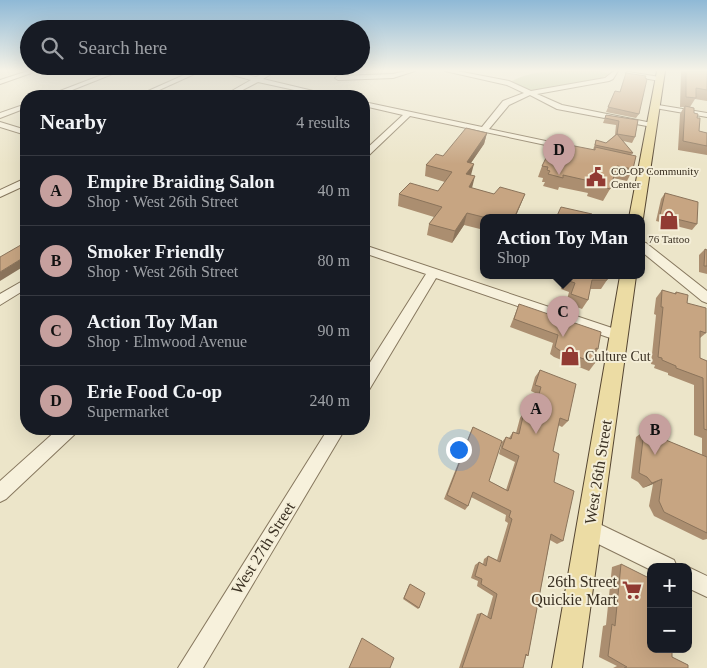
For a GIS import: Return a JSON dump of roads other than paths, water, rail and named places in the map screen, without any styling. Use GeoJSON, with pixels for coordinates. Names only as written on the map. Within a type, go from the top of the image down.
{"type":"FeatureCollection","features":[{"type":"Feature","properties":{"kind":"main road"},"geometry":{"type":"LineString","coordinates":[[636,214],[639,164],[652,125],[656,102]]}},
{"type":"Feature","properties":{"kind":"main road","name":"West 26th Street"},"geometry":{"type":"LineString","coordinates":[[567,668],[628,279]]}},
{"type":"Feature","properties":{"kind":"street"},"geometry":{"type":"LineString","coordinates":[[484,130],[503,105],[508,102]]}},
{"type":"Feature","properties":{"kind":"street"},"geometry":{"type":"LineString","coordinates":[[551,102],[560,107],[652,125]]}},
{"type":"Feature","properties":{"kind":"street"},"geometry":{"type":"LineString","coordinates":[[370,105],[580,152]]}},
{"type":"Feature","properties":{"kind":"street"},"geometry":{"type":"LineString","coordinates":[[655,106],[707,115]]}},
{"type":"Feature","properties":{"kind":"street"},"geometry":{"type":"LineString","coordinates":[[0,116],[20,108]]}},
{"type":"Feature","properties":{"kind":"street"},"geometry":{"type":"LineString","coordinates":[[370,149],[408,114]]}},
{"type":"Feature","properties":{"kind":"street"},"geometry":{"type":"LineString","coordinates":[[2,126],[20,131]]}},
{"type":"Feature","properties":{"kind":"street"},"geometry":{"type":"LineString","coordinates":[[0,194],[20,184]]}},
{"type":"Feature","properties":{"kind":"street"},"geometry":{"type":"LineString","coordinates":[[645,248],[707,298]]}},
{"type":"Feature","properties":{"kind":"street"},"geometry":{"type":"LineString","coordinates":[[370,251],[619,336]]}},
{"type":"Feature","properties":{"kind":"street"},"geometry":{"type":"LineString","coordinates":[[370,375],[433,273]]}},
{"type":"Feature","properties":{"kind":"street"},"geometry":{"type":"LineString","coordinates":[[0,300],[20,287]]}},
{"type":"Feature","properties":{"kind":"street"},"geometry":{"type":"LineString","coordinates":[[0,493],[63,435]]}},
{"type":"Feature","properties":{"kind":"street","name":"West 27th Street"},"geometry":{"type":"LineString","coordinates":[[190,668],[333,435]]}},
{"type":"Feature","properties":{"kind":"street"},"geometry":{"type":"LineString","coordinates":[[589,529],[659,563]]}},
{"type":"Feature","properties":{"kind":"street"},"geometry":{"type":"LineString","coordinates":[[692,579],[707,587]]}},
{"type":"Feature","properties":{"kind":"place","name":"Erie Food Co-op"},"geometry":{"type":"Point","coordinates":[559,175]}},
{"type":"Feature","properties":{"kind":"place","name":"CO-OP Community Center"},"geometry":{"type":"Point","coordinates":[596,177]}},
{"type":"Feature","properties":{"kind":"place","name":"76 Tattoo"},"geometry":{"type":"Point","coordinates":[669,220]}},
{"type":"Feature","properties":{"kind":"place","name":"Action Toy Man"},"geometry":{"type":"Point","coordinates":[563,337]}},
{"type":"Feature","properties":{"kind":"place","name":"Culture Cut"},"geometry":{"type":"Point","coordinates":[570,356]}},
{"type":"Feature","properties":{"kind":"place","name":"Empire Braiding Salon"},"geometry":{"type":"Point","coordinates":[536,434]}},
{"type":"Feature","properties":{"kind":"place","name":"Smoker Friendly"},"geometry":{"type":"Point","coordinates":[655,455]}},
{"type":"Feature","properties":{"kind":"place","name":"26th Street Quickie Mart"},"geometry":{"type":"Point","coordinates":[632,590]}}]}
